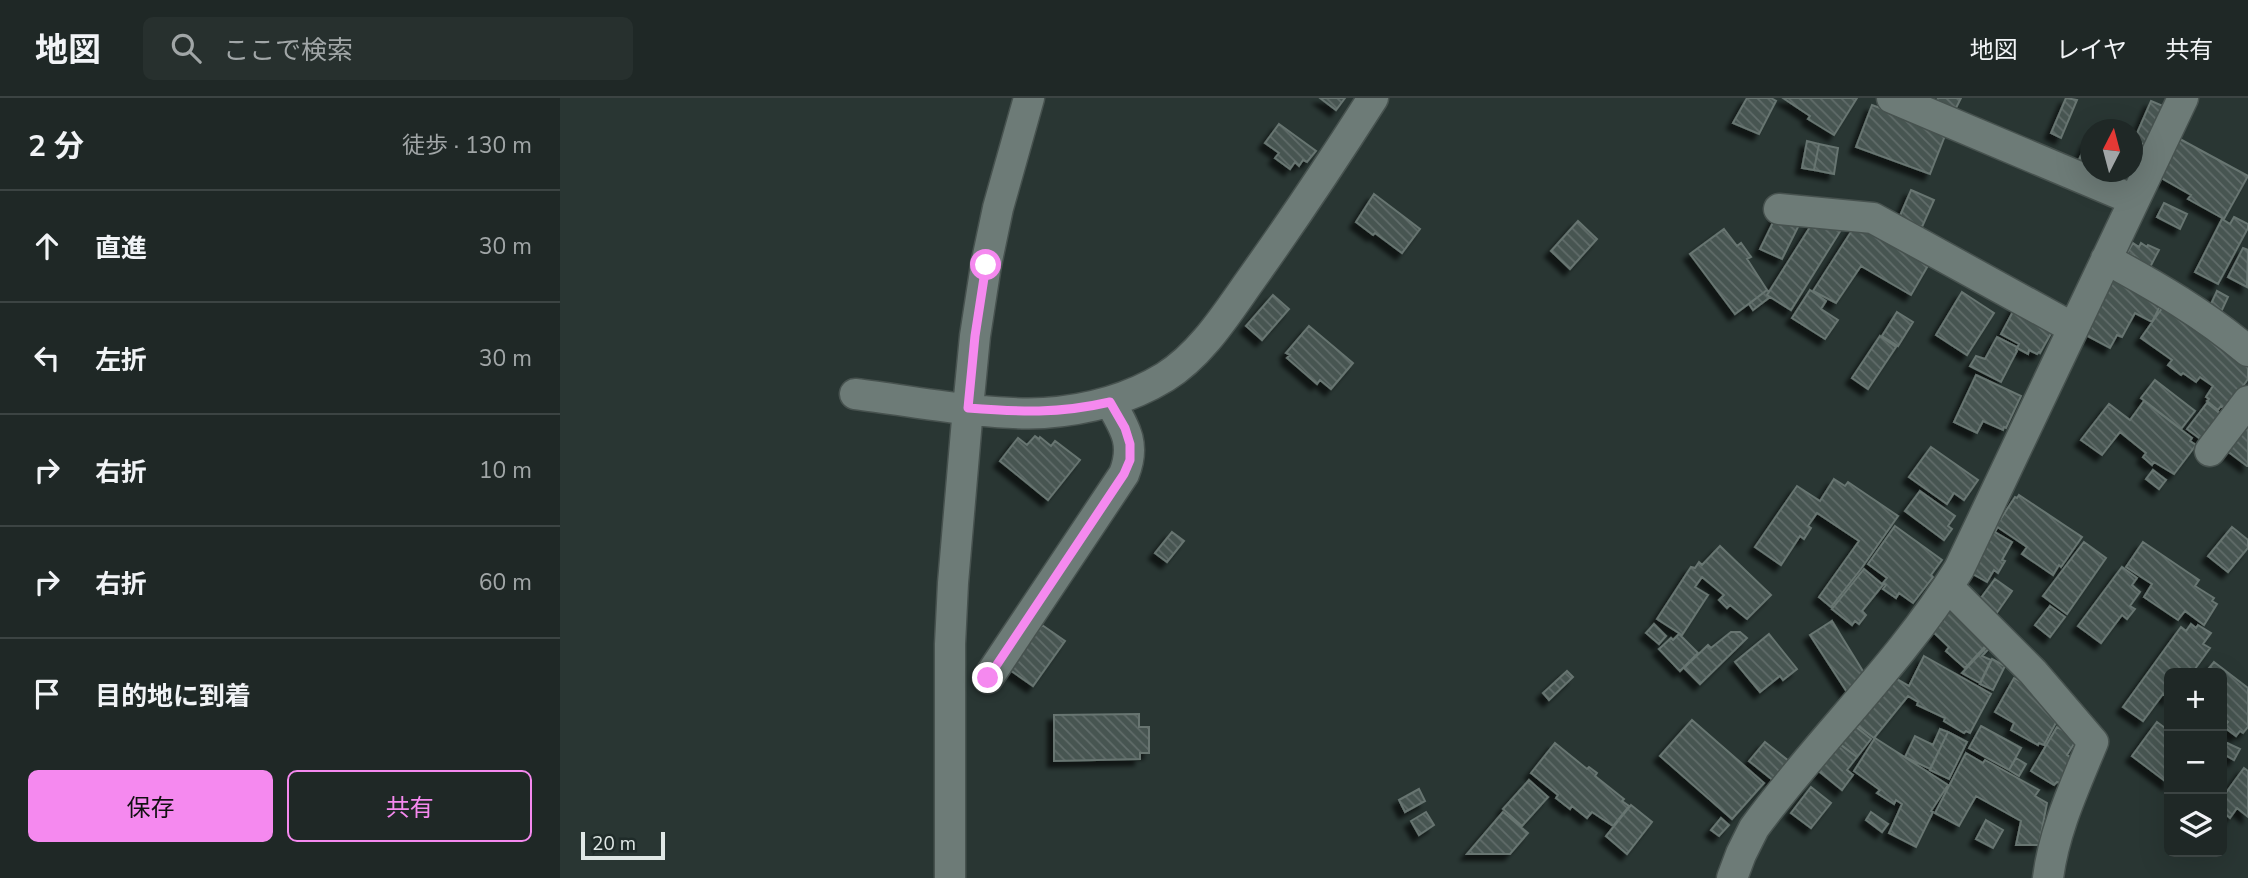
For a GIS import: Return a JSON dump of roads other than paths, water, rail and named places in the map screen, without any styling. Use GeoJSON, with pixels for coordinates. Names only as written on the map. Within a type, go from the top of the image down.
{"type":"FeatureCollection","features":[{"type":"Feature","properties":{"kind":"street"},"geometry":{"type":"LineString","coordinates":[[950,878],[949,706],[952,608],[975,336],[991,242],[1029,98]]}},
{"type":"Feature","properties":{"kind":"street"},"geometry":{"type":"LineString","coordinates":[[855,394],[968,408],[1042,413],[1110,402],[1167,376],[1211,335],[1297,215],[1373,98]]}},
{"type":"Feature","properties":{"kind":"street"},"geometry":{"type":"LineString","coordinates":[[1892,98],[2134,200]]}},
{"type":"Feature","properties":{"kind":"street"},"geometry":{"type":"LineString","coordinates":[[1732,878],[1754,828],[1768,808],[1889,665],[1959,569],[2183,98]]}},
{"type":"Feature","properties":{"kind":"street"},"geometry":{"type":"LineString","coordinates":[[1779,209],[1873,218],[2073,328]]}},
{"type":"Feature","properties":{"kind":"street"},"geometry":{"type":"LineString","coordinates":[[2106,260],[2175,297],[2217,325],[2248,352]]}},
{"type":"Feature","properties":{"kind":"street"},"geometry":{"type":"LineString","coordinates":[[2210,451],[2248,401]]}},
{"type":"Feature","properties":{"kind":"street"},"geometry":{"type":"LineString","coordinates":[[988,678],[1124,474],[1130,460],[1130,444],[1125,428],[1110,402]]}},
{"type":"Feature","properties":{"kind":"street"},"geometry":{"type":"LineString","coordinates":[[1948,587],[2033,672],[2093,742],[2068,803],[2051,855],[2048,878]]}}]}
